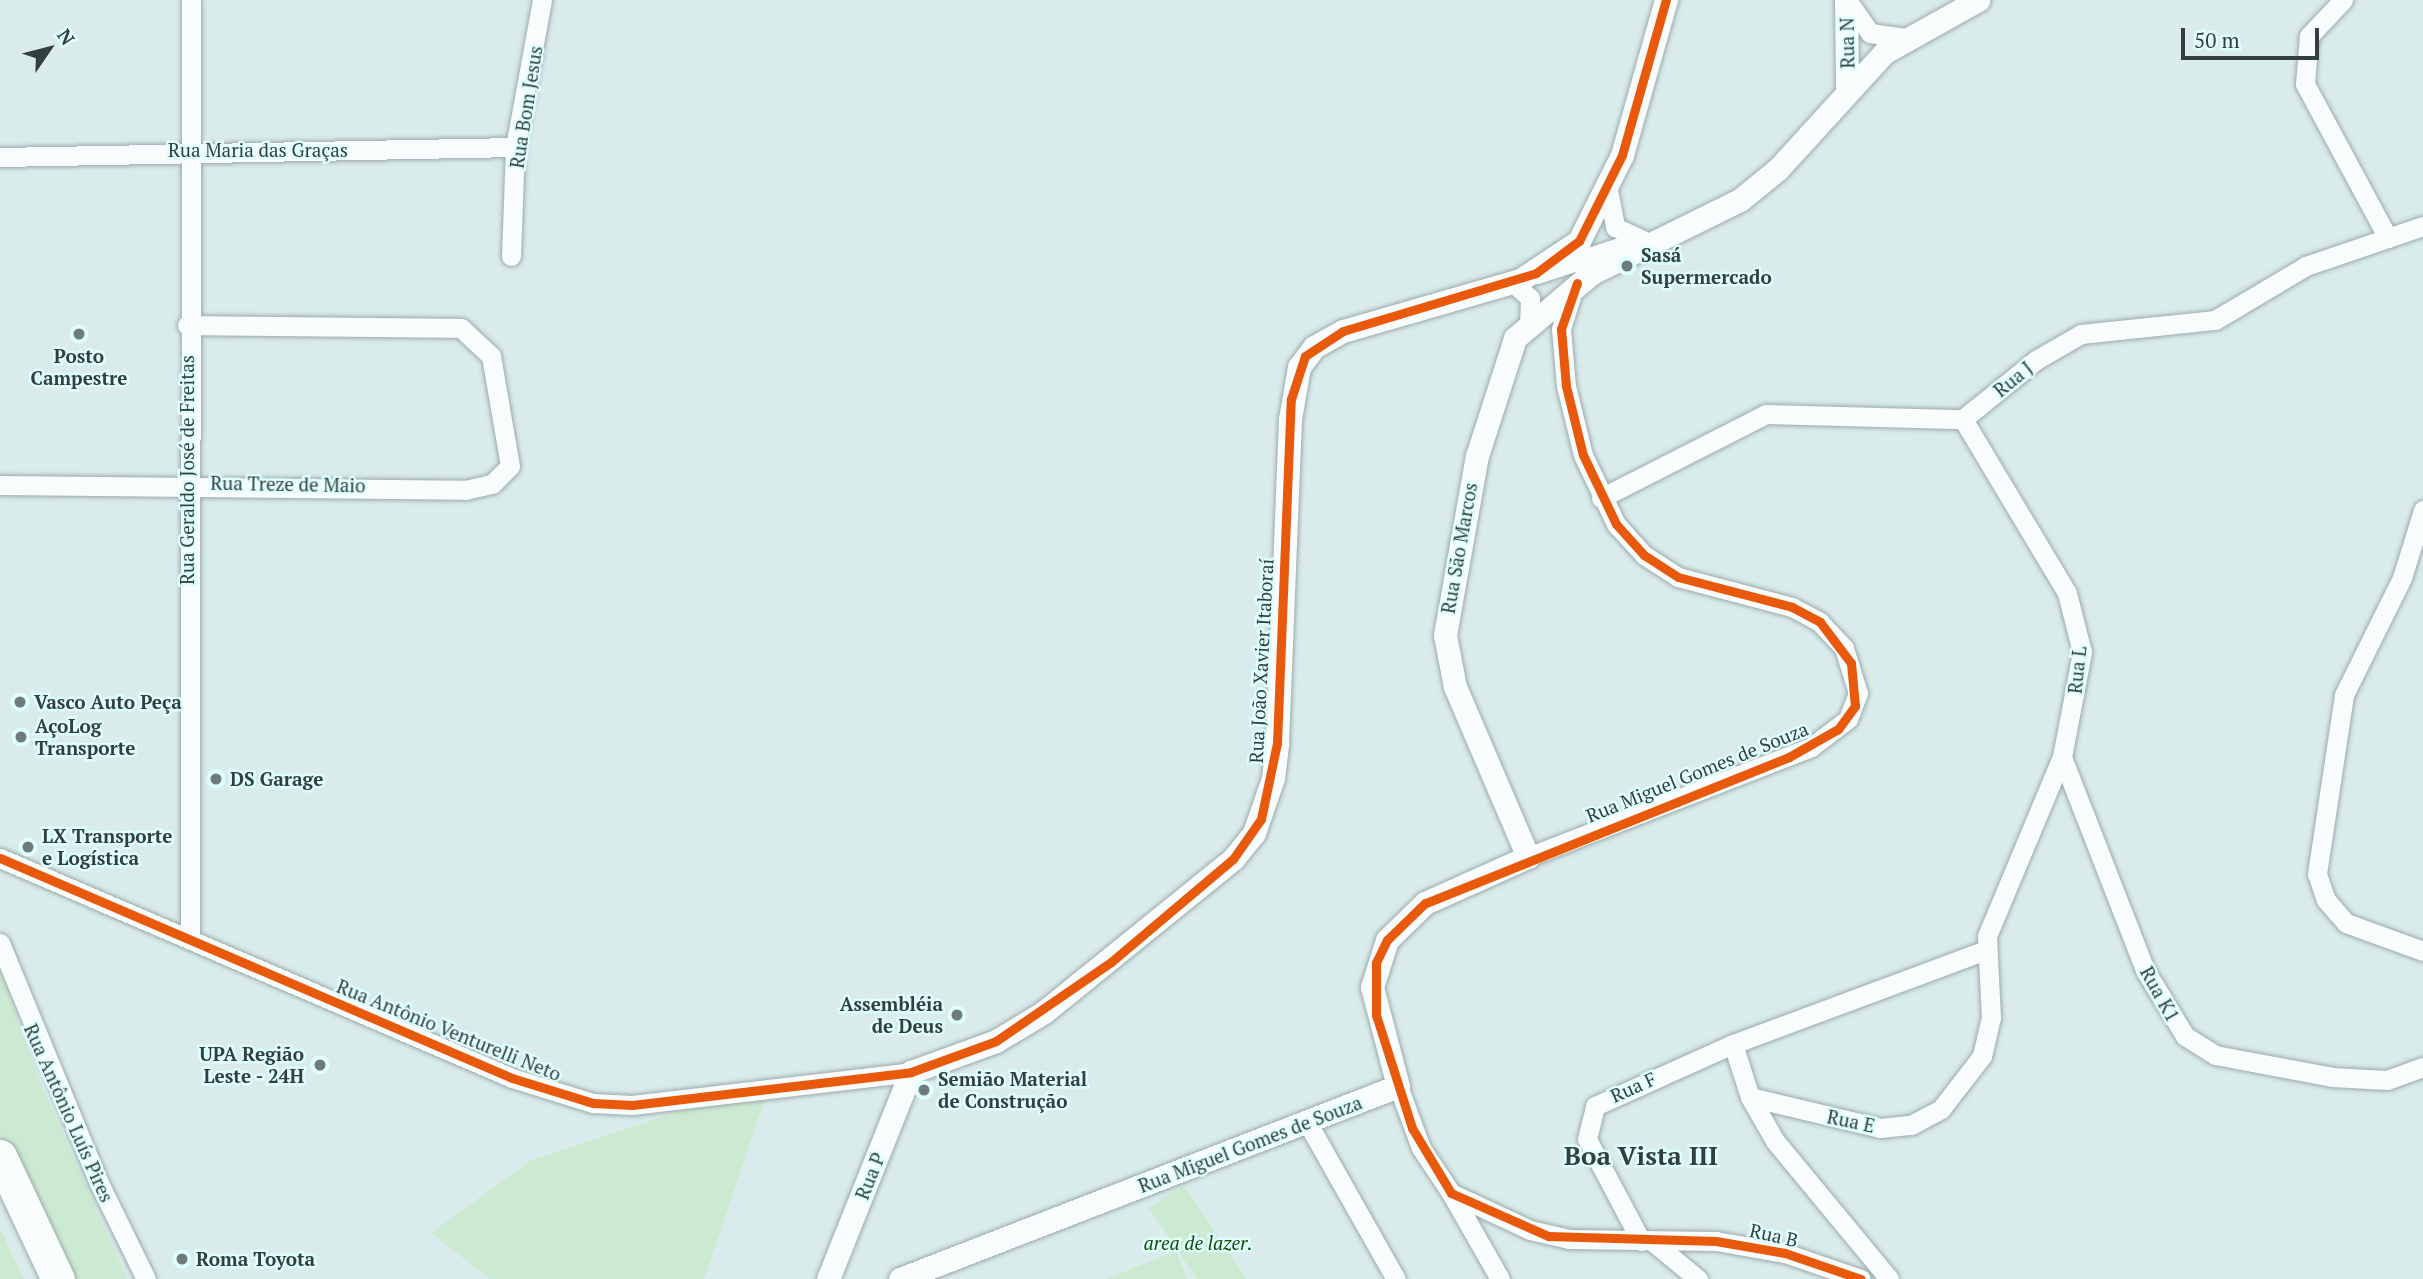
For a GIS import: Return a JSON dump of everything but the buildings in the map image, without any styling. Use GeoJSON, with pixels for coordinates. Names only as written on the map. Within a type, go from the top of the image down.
{"type":"FeatureCollection","features":[{"type":"Feature","properties":{"kind":"highway"},"geometry":{"type":"LineString","coordinates":[[0,1156],[58,1279]]}},
{"type":"Feature","properties":{"kind":"street","name":"Rua Geraldo José de Freitas"},"geometry":{"type":"LineString","coordinates":[[190,940],[186,149],[191,0]]}},
{"type":"Feature","properties":{"kind":"street","name":"Rua Bom Jesus"},"geometry":{"type":"LineString","coordinates":[[511,256],[515,147],[542,0]]}},
{"type":"Feature","properties":{"kind":"street"},"geometry":{"type":"LineString","coordinates":[[1573,279],[1605,197],[1661,36],[1666,0]]}},
{"type":"Feature","properties":{"kind":"street"},"geometry":{"type":"LineString","coordinates":[[1847,0],[1870,33],[1904,38]]}},
{"type":"Feature","properties":{"kind":"street","name":"Rua N"},"geometry":{"type":"LineString","coordinates":[[1847,0],[1847,87]]}},
{"type":"Feature","properties":{"kind":"street"},"geometry":{"type":"LineString","coordinates":[[1523,278],[1573,279],[1673,234],[1759,186],[1847,87],[1904,38],[1978,0]]}},
{"type":"Feature","properties":{"kind":"street"},"geometry":{"type":"LineString","coordinates":[[2343,0],[2310,32],[2302,58],[2305,84],[2388,238]]}},
{"type":"Feature","properties":{"kind":"street","name":"Rua Maria das Graças"},"geometry":{"type":"LineString","coordinates":[[0,157],[186,149],[515,147]]}},
{"type":"Feature","properties":{"kind":"street"},"geometry":{"type":"LineString","coordinates":[[1605,197],[1615,227],[1643,240]]}},
{"type":"Feature","properties":{"kind":"street"},"geometry":{"type":"LineString","coordinates":[[1523,278],[1579,241],[1605,197]]}},
{"type":"Feature","properties":{"kind":"street","name":"Rua J"},"geometry":{"type":"LineString","coordinates":[[1963,419],[2036,360],[2081,334],[2215,320],[2285,276],[2423,226]]}},
{"type":"Feature","properties":{"kind":"street"},"geometry":{"type":"LineString","coordinates":[[1533,319],[1573,279],[1643,240],[1673,234]]}},
{"type":"Feature","properties":{"kind":"street"},"geometry":{"type":"LineString","coordinates":[[1523,278],[1533,319]]}},
{"type":"Feature","properties":{"kind":"street","name":"Rua João Xavier Itaboraí"},"geometry":{"type":"LineString","coordinates":[[911,1072],[996,1041],[1044,1012],[1245,845],[1261,819],[1275,767],[1290,419],[1299,367],[1314,347],[1343,331],[1523,278]]}},
{"type":"Feature","properties":{"kind":"street","name":"Rua São Marcos"},"geometry":{"type":"LineString","coordinates":[[1528,857],[1455,687],[1445,635],[1477,456],[1507,352],[1533,319],[1573,279]]}},
{"type":"Feature","properties":{"kind":"street","name":"Rua Miguel Gomes de Souza"},"geometry":{"type":"LineString","coordinates":[[900,1279],[1398,1086],[1372,987],[1387,940],[1425,903],[1528,857],[1790,757],[1838,729],[1858,693],[1844,648],[1820,622],[1792,607],[1678,577],[1631,544],[1601,498],[1573,423],[1561,335],[1573,279]]}},
{"type":"Feature","properties":{"kind":"street"},"geometry":{"type":"LineString","coordinates":[[1533,319],[1549,321],[1561,335]]}},
{"type":"Feature","properties":{"kind":"street","name":"Rua Treze de Maio"},"geometry":{"type":"LineString","coordinates":[[0,485],[186,482],[465,489],[492,484],[510,466],[510,445],[491,356],[472,334],[442,324],[187,325]]}},
{"type":"Feature","properties":{"kind":"street"},"geometry":{"type":"LineString","coordinates":[[1601,498],[1766,414],[1963,419]]}},
{"type":"Feature","properties":{"kind":"street","name":"Rua L"},"geometry":{"type":"LineString","coordinates":[[1963,419],[2075,612],[2082,652],[2062,757],[1986,943]]}},
{"type":"Feature","properties":{"kind":"street"},"geometry":{"type":"LineString","coordinates":[[2423,510],[2402,578],[2344,695],[2317,874],[2326,900],[2346,923],[2423,951]]}},
{"type":"Feature","properties":{"kind":"street","name":"Rua K1"},"geometry":{"type":"LineString","coordinates":[[2062,757],[2145,970],[2185,1036],[2215,1055],[2320,1076],[2388,1080],[2423,1067]]}},
{"type":"Feature","properties":{"kind":"street","name":"Rua Antônio Venturelli Neto"},"geometry":{"type":"LineString","coordinates":[[0,858],[512,1077],[593,1103],[632,1105],[911,1072]]}},
{"type":"Feature","properties":{"kind":"street","name":"Rua Antônio Luís Pires"},"geometry":{"type":"LineString","coordinates":[[0,943],[76,1130],[146,1279]]}},
{"type":"Feature","properties":{"kind":"street"},"geometry":{"type":"LineString","coordinates":[[1889,1279],[1857,1236],[1775,1141],[1750,1097],[1733,1044],[1986,943]]}},
{"type":"Feature","properties":{"kind":"street","name":"Rua E"},"geometry":{"type":"LineString","coordinates":[[1750,1097],[1880,1128],[1924,1120],[1959,1092],[1982,1056],[1991,1018],[1986,943]]}},
{"type":"Feature","properties":{"kind":"street","name":"Rua F"},"geometry":{"type":"LineString","coordinates":[[1646,1241],[1593,1156],[1589,1114],[1605,1098],[1733,1044]]}},
{"type":"Feature","properties":{"kind":"street","name":"Rua P"},"geometry":{"type":"LineString","coordinates":[[828,1279],[911,1072]]}},
{"type":"Feature","properties":{"kind":"street"},"geometry":{"type":"LineString","coordinates":[[1398,1086],[1421,1149],[1451,1193],[1500,1279]]}},
{"type":"Feature","properties":{"kind":"street"},"geometry":{"type":"LineString","coordinates":[[1307,1122],[1396,1279]]}},
{"type":"Feature","properties":{"kind":"street","name":"Rua B"},"geometry":{"type":"LineString","coordinates":[[1451,1193],[1548,1236],[1677,1241],[1761,1249],[1858,1278]]}},
{"type":"Feature","properties":{"kind":"street"},"geometry":{"type":"LineString","coordinates":[[1857,1236],[1871,1264],[1858,1278]]}},
{"type":"Feature","properties":{"kind":"street"},"geometry":{"type":"LineString","coordinates":[[1646,1241],[1698,1279]]}},
{"type":"Feature","properties":{"kind":"green space"},"geometry":{"type":"Polygon","coordinates":[[[0,972],[40,1082],[127,1279],[70,1279],[0,1135],[0,972]]]}},
{"type":"Feature","properties":{"kind":"green space"},"geometry":{"type":"Polygon","coordinates":[[[768,1090],[704,1279],[490,1279],[431,1233],[530,1161],[670,1114],[768,1090]]]}},
{"type":"Feature","properties":{"kind":"green space","name":"area de lazer."},"geometry":{"type":"Polygon","coordinates":[[[1183,1185],[1246,1279],[1197,1279],[1149,1208],[1183,1185]]]}},
{"type":"Feature","properties":{"kind":"green space"},"geometry":{"type":"Polygon","coordinates":[[[0,1228],[23,1278],[24,1279],[0,1279],[0,1228]]]}},
{"type":"Feature","properties":{"kind":"green space"},"geometry":{"type":"Polygon","coordinates":[[[1176,1251],[1187,1279],[1106,1279],[1176,1251]]]}},
{"type":"Feature","properties":{"kind":"cycle path"},"geometry":{"type":"LineString","coordinates":[[0,858],[512,1078],[593,1103],[632,1105],[911,1072],[996,1041],[1111,962],[1233,859],[1261,819],[1277,743],[1291,399],[1305,356],[1343,331],[1536,273],[1579,241],[1622,155],[1666,0]]}},
{"type":"Feature","properties":{"kind":"cycle path"},"geometry":{"type":"LineString","coordinates":[[1577,283],[1561,329],[1566,386],[1583,455],[1616,524],[1644,555],[1678,577],[1792,607],[1820,622],[1851,663],[1855,706],[1838,729],[1789,757],[1425,903],[1387,940],[1376,963],[1376,1015],[1412,1128],[1451,1193],[1548,1236],[1716,1241],[1785,1253],[1861,1279]]}},
{"type":"Feature","properties":{"kind":"place","name":"Sasá Supermercado"},"geometry":{"type":"Point","coordinates":[1627,266]}},
{"type":"Feature","properties":{"kind":"place","name":"Posto Campestre"},"geometry":{"type":"Point","coordinates":[79,334]}},
{"type":"Feature","properties":{"kind":"place","name":"Vasco Auto Peça"},"geometry":{"type":"Point","coordinates":[20,702]}},
{"type":"Feature","properties":{"kind":"place","name":"AçoLog Transporte"},"geometry":{"type":"Point","coordinates":[21,737]}},
{"type":"Feature","properties":{"kind":"place","name":"DS Garage"},"geometry":{"type":"Point","coordinates":[216,779]}},
{"type":"Feature","properties":{"kind":"place","name":"LX Transporte e Logística"},"geometry":{"type":"Point","coordinates":[28,847]}},
{"type":"Feature","properties":{"kind":"place","name":"Assembléia de Deus"},"geometry":{"type":"Point","coordinates":[957,1015]}},
{"type":"Feature","properties":{"kind":"place","name":"UPA Região Leste - 24H"},"geometry":{"type":"Point","coordinates":[320,1065]}},
{"type":"Feature","properties":{"kind":"place","name":"Semião Material de Construção"},"geometry":{"type":"Point","coordinates":[924,1090]}},
{"type":"Feature","properties":{"kind":"place","name":"Roma Toyota"},"geometry":{"type":"Point","coordinates":[182,1259]}},
{"type":"Feature","properties":{"kind":"district","name":"Boa Vista III"},"geometry":{"type":"Point","coordinates":[1641,1156]}}]}
